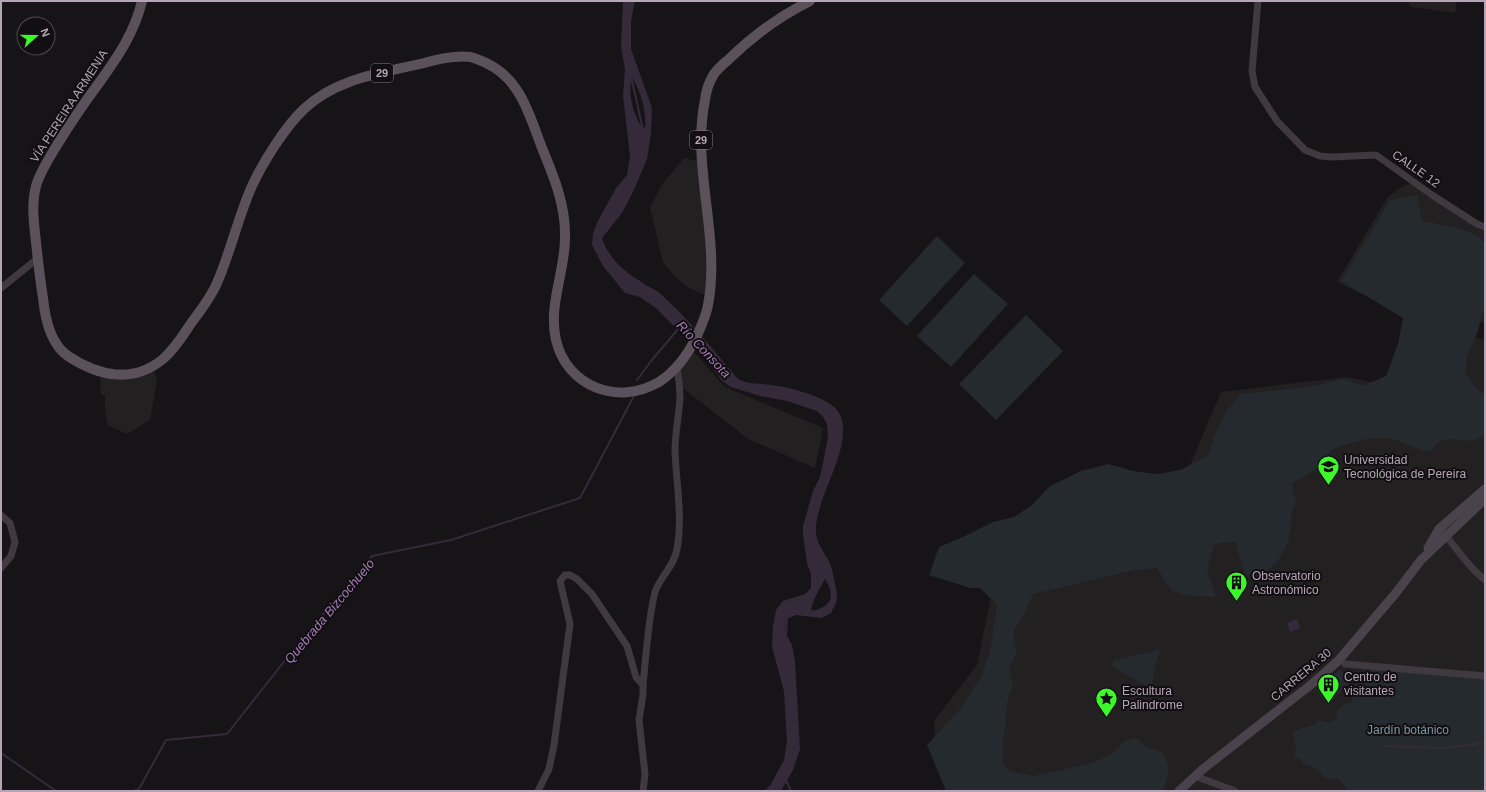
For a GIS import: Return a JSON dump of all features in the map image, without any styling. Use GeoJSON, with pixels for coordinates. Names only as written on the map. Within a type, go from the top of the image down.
{"type":"FeatureCollection","features":[{"type":"Feature","properties":{"kind":"main road","name":"VÍA PEREIRA ARMENIA"},"geometry":{"type":"LineString","coordinates":[[142,1],[140,12],[127,41],[48,158],[35,188],[32,206],[37,260],[46,319],[54,340],[60,349],[89,368],[107,374],[123,375],[144,370],[160,362],[175,346],[209,298],[220,276],[247,198],[258,174],[274,148],[300,113],[316,99],[330,90],[350,81],[435,60],[472,57],[495,68],[513,84],[523,99],[557,185],[563,207],[565,240],[554,312],[556,340],[561,355],[567,365],[579,377],[594,388],[610,392],[623,393],[640,391],[657,383],[677,368],[690,349],[708,307],[711,266],[701,137],[703,106],[708,86],[715,72],[735,53],[765,29],[810,1]]}},
{"type":"Feature","properties":{"kind":"street","name":"CALLE 12"},"geometry":{"type":"LineString","coordinates":[[1258,1],[1252,71],[1255,87],[1277,121],[1304,150],[1320,156],[1332,157],[1376,155],[1477,224],[1485,227]]}},
{"type":"Feature","properties":{"kind":"street"},"geometry":{"type":"LineString","coordinates":[[1,288],[37,260]]}},
{"type":"Feature","properties":{"kind":"street"},"geometry":{"type":"LineString","coordinates":[[643,791],[644,774],[639,720],[652,608],[656,591],[662,576],[673,560],[677,551],[680,518],[675,449],[680,398],[680,382],[677,368]]}},
{"type":"Feature","properties":{"kind":"street","name":"CARRERA 30"},"geometry":{"type":"LineString","coordinates":[[1179,791],[1195,776],[1314,683],[1338,661],[1395,594],[1442,532],[1485,489]]}},
{"type":"Feature","properties":{"kind":"street","name":"CARRERA 30"},"geometry":{"type":"LineString","coordinates":[[1442,532],[1485,499]]}},
{"type":"Feature","properties":{"kind":"street"},"geometry":{"type":"LineString","coordinates":[[1,515],[10,523],[15,542],[11,556],[1,568]]}},
{"type":"Feature","properties":{"kind":"street"},"geometry":{"type":"LineString","coordinates":[[1442,532],[1472,570],[1485,580]]}},
{"type":"Feature","properties":{"kind":"street"},"geometry":{"type":"LineString","coordinates":[[538,791],[549,769],[570,624],[560,581],[565,575],[570,575],[577,579],[592,594],[627,646],[634,672],[642,685]]}},
{"type":"Feature","properties":{"kind":"street"},"geometry":{"type":"LineString","coordinates":[[1345,664],[1485,676]]}},
{"type":"Feature","properties":{"kind":"street"},"geometry":{"type":"LineString","coordinates":[[1195,776],[1235,791]]}},
{"type":"Feature","properties":{"kind":"shaded area"},"geometry":{"type":"Polygon","coordinates":[[[1408,1],[1457,1],[1455,13],[1411,7],[1408,1]]]}},
{"type":"Feature","properties":{"kind":"shaded area"},"geometry":{"type":"Polygon","coordinates":[[[684,158],[700,162],[707,236],[707,296],[687,287],[676,278],[663,262],[650,207],[662,185],[684,158]]]}},
{"type":"Feature","properties":{"kind":"shaded area","name":"Universidad Tecnológica de Pereira"},"geometry":{"type":"Polygon","coordinates":[[[1414,181],[1485,227],[1485,323],[1481,322],[1476,337],[1485,341],[1485,791],[956,791],[935,742],[934,721],[977,665],[1003,538],[1147,496],[1188,470],[1221,392],[1346,377],[1386,385],[1408,316],[1337,282],[1387,198],[1398,189],[1414,181]]]}},
{"type":"Feature","properties":{"kind":"shaded area"},"geometry":{"type":"Polygon","coordinates":[[[693,351],[725,387],[823,428],[815,468],[748,439],[684,389],[680,369],[693,351]]]}},
{"type":"Feature","properties":{"kind":"shaded area"},"geometry":{"type":"Polygon","coordinates":[[[153,370],[157,380],[150,420],[127,434],[108,425],[105,411],[105,395],[101,395],[100,373],[153,370]]]}},
{"type":"Feature","properties":{"kind":"green space"},"geometry":{"type":"Polygon","coordinates":[[[1417,195],[1422,221],[1464,230],[1479,237],[1485,243],[1485,311],[1482,313],[1478,330],[1467,357],[1466,374],[1477,389],[1485,394],[1485,436],[1472,441],[1446,439],[1439,442],[1431,450],[1424,451],[1391,438],[1370,438],[1333,449],[1314,471],[1292,484],[1296,503],[1292,511],[1289,541],[1277,562],[1264,574],[1245,575],[1235,542],[1214,544],[1207,570],[1216,597],[1186,595],[1171,590],[1157,568],[1135,570],[1033,594],[1022,619],[1014,629],[1014,641],[1017,651],[1009,670],[1013,684],[1008,699],[1003,746],[1003,764],[1010,771],[1033,776],[1093,763],[1111,754],[1125,741],[1136,738],[1149,748],[1163,753],[1169,766],[1166,782],[1162,791],[946,791],[927,745],[960,709],[982,675],[990,652],[997,604],[980,588],[970,588],[929,575],[939,547],[993,522],[1014,517],[1032,505],[1050,486],[1081,471],[1109,464],[1133,471],[1157,474],[1180,470],[1208,456],[1217,430],[1226,412],[1241,394],[1308,387],[1344,379],[1363,386],[1386,376],[1398,344],[1403,318],[1341,281],[1390,200],[1417,195]]]}},
{"type":"Feature","properties":{"kind":"green space"},"geometry":{"type":"Polygon","coordinates":[[[937,236],[965,263],[907,326],[879,300],[937,236]]]}},
{"type":"Feature","properties":{"kind":"green space"},"geometry":{"type":"Polygon","coordinates":[[[974,274],[1008,304],[951,367],[917,336],[974,274]]]}},
{"type":"Feature","properties":{"kind":"green space"},"geometry":{"type":"Polygon","coordinates":[[[1026,315],[1063,351],[996,420],[959,384],[1026,315]]]}},
{"type":"Feature","properties":{"kind":"green space"},"geometry":{"type":"Polygon","coordinates":[[[1160,650],[1155,666],[1151,689],[1112,666],[1114,660],[1160,650]]]}},
{"type":"Feature","properties":{"kind":"green space","name":"Jardín botánico"},"geometry":{"type":"Polygon","coordinates":[[[1373,666],[1485,676],[1485,791],[1347,791],[1338,778],[1330,780],[1323,776],[1317,769],[1304,764],[1301,760],[1294,757],[1296,746],[1293,740],[1295,738],[1293,732],[1302,727],[1304,728],[1315,725],[1316,721],[1330,722],[1337,718],[1336,715],[1340,708],[1352,702],[1352,693],[1355,691],[1359,680],[1366,671],[1370,670],[1373,666]]]}},
{"type":"Feature","properties":{"kind":"green space"},"geometry":{"type":"Polygon","coordinates":[[[1340,669],[1351,681],[1328,704],[1317,691],[1340,669]]]}},
{"type":"Feature","properties":{"kind":"water"},"geometry":{"type":"Polygon","coordinates":[[[623,1],[635,1],[631,21],[631,49],[652,108],[651,134],[647,159],[634,190],[622,213],[602,238],[608,251],[617,263],[628,273],[659,292],[681,314],[737,378],[746,382],[771,385],[802,392],[822,399],[836,409],[842,421],[843,436],[840,452],[821,503],[817,519],[816,533],[820,545],[830,563],[836,587],[837,599],[831,613],[821,618],[796,615],[786,619],[785,632],[792,645],[795,661],[800,749],[793,770],[781,791],[765,791],[771,784],[784,760],[787,742],[784,691],[772,647],[773,626],[776,610],[783,601],[805,594],[811,588],[811,574],[807,563],[803,526],[813,491],[820,477],[828,436],[827,424],[817,411],[787,401],[760,396],[731,387],[722,381],[706,359],[656,308],[640,297],[625,293],[603,266],[592,245],[593,233],[616,188],[627,175],[630,156],[623,96],[625,69],[621,47],[623,1]],[[632,78],[630,90],[632,104],[637,118],[643,128],[645,127],[644,108],[638,88],[632,78]],[[825,579],[815,598],[811,610],[817,610],[829,602],[831,591],[825,579]]]}},
{"type":"Feature","properties":{"kind":"water"},"geometry":{"type":"Polygon","coordinates":[[[1297,619],[1300,628],[1290,632],[1287,623],[1297,619]]]}},
{"type":"Feature","properties":{"kind":"waterway","name":"Río Consota"},"geometry":{"type":"LineString","coordinates":[[631,76],[643,130]]}},
{"type":"Feature","properties":{"kind":"waterway"},"geometry":{"type":"LineString","coordinates":[[637,380],[679,328]]}},
{"type":"Feature","properties":{"kind":"waterway","name":"Río Consota"},"geometry":{"type":"LineString","coordinates":[[779,387],[796,391]]}},
{"type":"Feature","properties":{"kind":"waterway","name":"Quebrada Bizcochuelo"},"geometry":{"type":"LineString","coordinates":[[133,791],[139,789],[166,740],[227,734],[294,649],[372,556],[451,540],[580,498],[635,394]]}},
{"type":"Feature","properties":{"kind":"waterway","name":"Río Consota"},"geometry":{"type":"LineString","coordinates":[[786,635],[787,617]]}},
{"type":"Feature","properties":{"kind":"waterway"},"geometry":{"type":"LineString","coordinates":[[1383,746],[1441,748],[1485,743]]}},
{"type":"Feature","properties":{"kind":"waterway","name":"Quebrada Bizcochuelo"},"geometry":{"type":"LineString","coordinates":[[1,753],[56,791]]}},
{"type":"Feature","properties":{"kind":"waterway"},"geometry":{"type":"LineString","coordinates":[[786,780],[791,791]]}},
{"type":"Feature","properties":{"kind":"place","name":"Universidad Tecnológica de Pereira"},"geometry":{"type":"Point","coordinates":[1328,486]}},
{"type":"Feature","properties":{"kind":"place","name":"Observatorio Astronómico"},"geometry":{"type":"Point","coordinates":[1237,602]}},
{"type":"Feature","properties":{"kind":"place","name":"Centro de visitantes"},"geometry":{"type":"Point","coordinates":[1329,704]}},
{"type":"Feature","properties":{"kind":"place","name":"Escultura Palindrome"},"geometry":{"type":"Point","coordinates":[1106,718]}}]}
